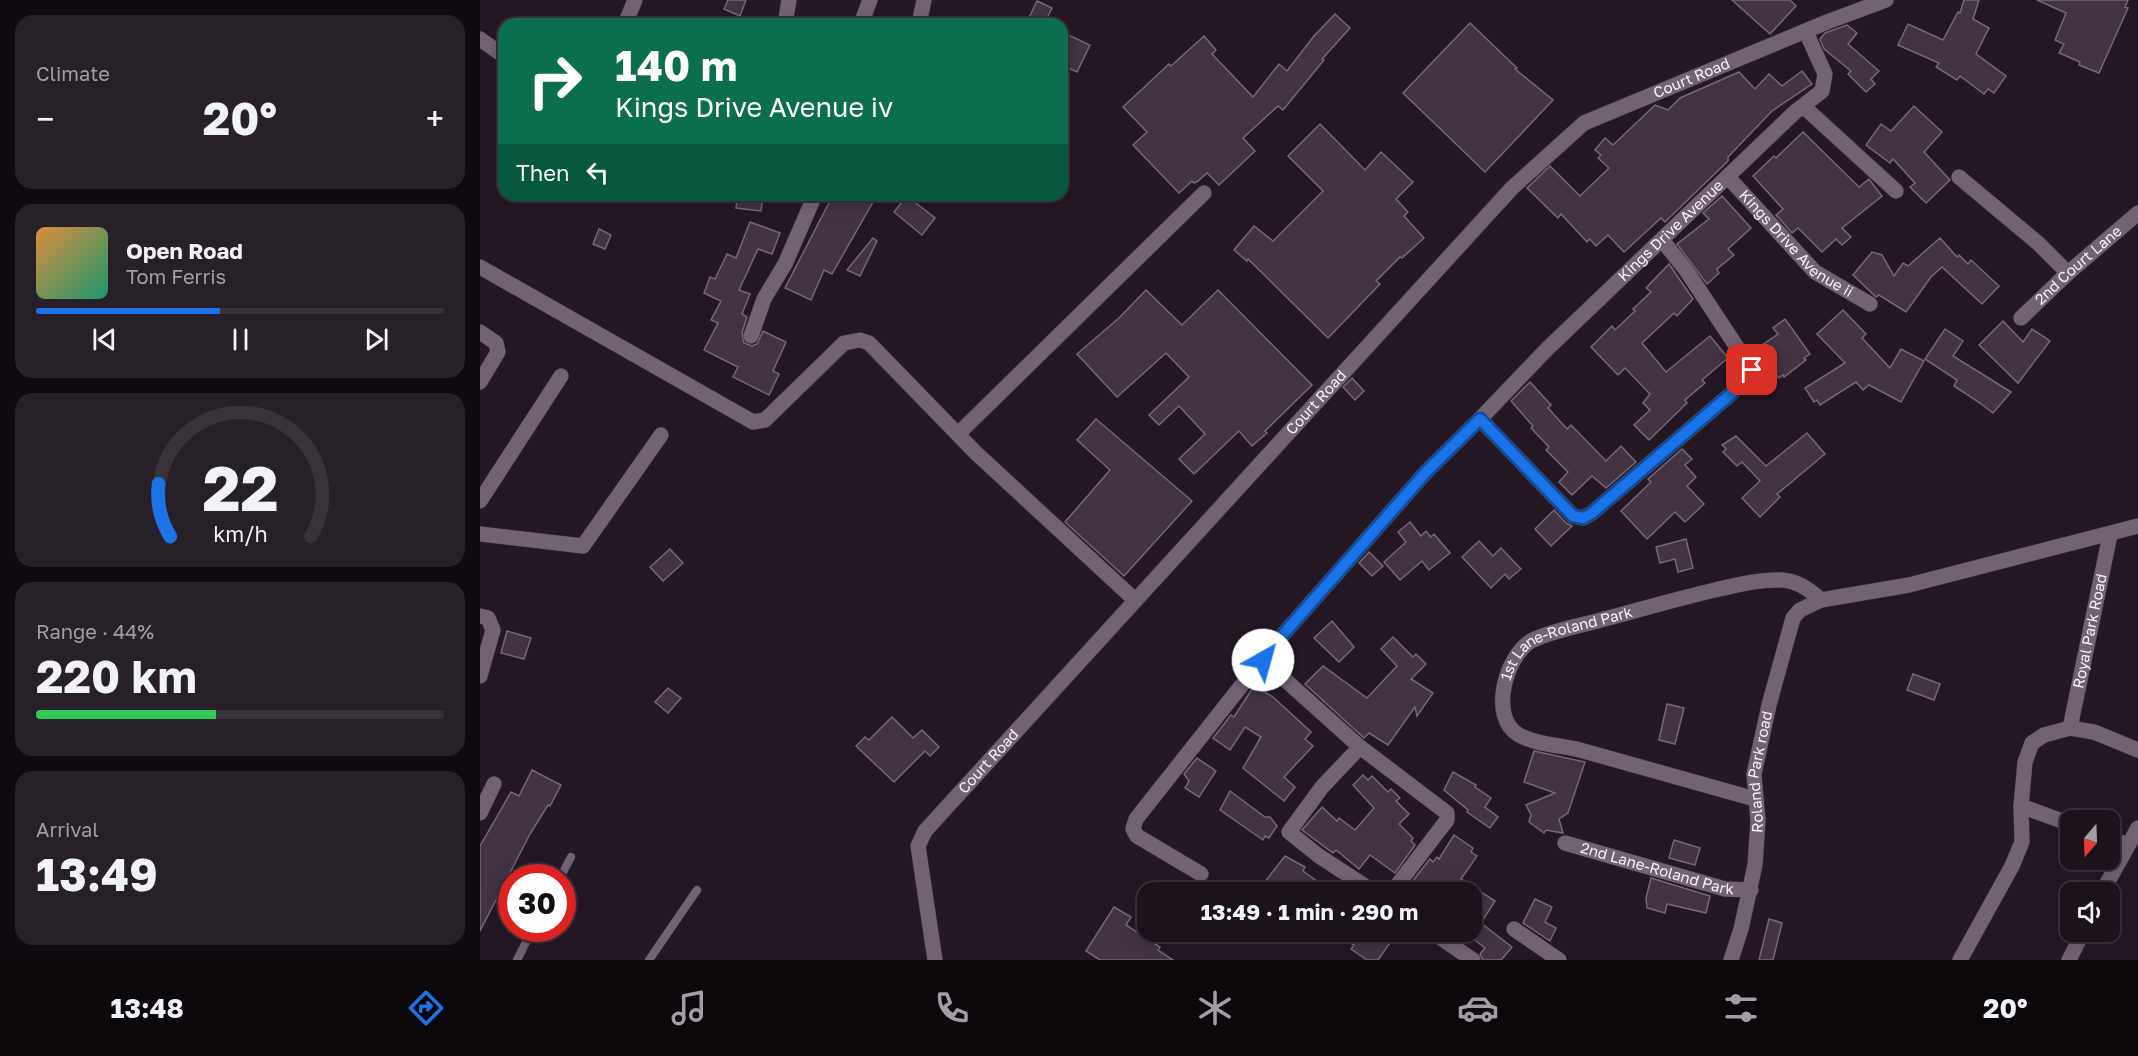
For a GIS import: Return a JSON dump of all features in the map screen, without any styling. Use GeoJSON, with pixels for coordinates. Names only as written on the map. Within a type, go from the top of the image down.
{"type":"FeatureCollection","features":[{"type":"Feature","properties":{"kind":"street"},"geometry":{"type":"LineString","coordinates":[[628,18],[635,0]]}},
{"type":"Feature","properties":{"kind":"street"},"geometry":{"type":"LineString","coordinates":[[786,18],[789,0]]}},
{"type":"Feature","properties":{"kind":"street"},"geometry":{"type":"LineString","coordinates":[[863,18],[870,0]]}},
{"type":"Feature","properties":{"kind":"street"},"geometry":{"type":"LineString","coordinates":[[920,18],[924,0]]}},
{"type":"Feature","properties":{"kind":"street","name":"Court Road"},"geometry":{"type":"LineString","coordinates":[[935,960],[918,846],[926,831],[1497,205],[1584,123],[1886,0]]}},
{"type":"Feature","properties":{"kind":"street","name":"Kings Drive Avenue"},"geometry":{"type":"LineString","coordinates":[[1263,660],[1427,471],[1546,350],[1803,106],[1822,91],[1825,74],[1806,32]]}},
{"type":"Feature","properties":{"kind":"street"},"geometry":{"type":"LineString","coordinates":[[480,39],[498,52]]}},
{"type":"Feature","properties":{"kind":"street"},"geometry":{"type":"LineString","coordinates":[[1803,106],[1896,191]]}},
{"type":"Feature","properties":{"kind":"street","name":"Kings Drive Avenue ii"},"geometry":{"type":"LineString","coordinates":[[1728,177],[1815,272],[1870,304]]}},
{"type":"Feature","properties":{"kind":"street"},"geometry":{"type":"LineString","coordinates":[[1959,177],[2039,244],[2068,273]]}},
{"type":"Feature","properties":{"kind":"street"},"geometry":{"type":"LineString","coordinates":[[958,434],[1204,193]]}},
{"type":"Feature","properties":{"kind":"street"},"geometry":{"type":"LineString","coordinates":[[751,336],[764,299],[785,264],[812,201]]}},
{"type":"Feature","properties":{"kind":"street","name":"2nd Court Lane"},"geometry":{"type":"LineString","coordinates":[[2020,318],[2138,213]]}},
{"type":"Feature","properties":{"kind":"street"},"geometry":{"type":"LineString","coordinates":[[1480,419],[1573,516],[1583,518],[1631,482],[1732,393],[1752,370],[1686,270],[1662,240]]}},
{"type":"Feature","properties":{"kind":"street"},"geometry":{"type":"LineString","coordinates":[[480,267],[753,422],[765,420],[844,343],[860,340],[869,343],[958,434],[1135,600]]}},
{"type":"Feature","properties":{"kind":"street"},"geometry":{"type":"LineString","coordinates":[[480,332],[496,343],[498,352],[480,382]]}},
{"type":"Feature","properties":{"kind":"street"},"geometry":{"type":"LineString","coordinates":[[480,501],[561,376]]}},
{"type":"Feature","properties":{"kind":"street"},"geometry":{"type":"LineString","coordinates":[[480,534],[584,546],[661,435]]}},
{"type":"Feature","properties":{"kind":"street"},"geometry":{"type":"LineString","coordinates":[[1821,600],[1910,585],[2138,526]]}},
{"type":"Feature","properties":{"kind":"street","name":"Royal Park Road"},"geometry":{"type":"LineString","coordinates":[[2070,728],[2110,535]]}},
{"type":"Feature","properties":{"kind":"street","name":"1st Lane-Roland Park"},"geometry":{"type":"LineString","coordinates":[[1755,799],[1580,750],[1534,741],[1519,735],[1509,728],[1503,714],[1502,696],[1506,683],[1522,649],[1537,638],[1694,595],[1765,580],[1784,580],[1804,586],[1821,600]]}},
{"type":"Feature","properties":{"kind":"street","name":"Roland Park road"},"geometry":{"type":"LineString","coordinates":[[1731,960],[1751,890],[1755,865],[1758,821],[1754,774],[1769,705],[1793,618],[1800,610],[1821,600]]}},
{"type":"Feature","properties":{"kind":"street"},"geometry":{"type":"LineString","coordinates":[[480,616],[488,618],[494,630],[480,676]]}},
{"type":"Feature","properties":{"kind":"street"},"geometry":{"type":"LineString","coordinates":[[1202,874],[1137,836],[1133,829],[1136,819],[1263,660],[1360,747],[1447,813],[1447,820],[1400,882]]}},
{"type":"Feature","properties":{"kind":"street"},"geometry":{"type":"LineString","coordinates":[[1960,960],[2022,842],[2021,806],[2025,762],[2032,743],[2044,735],[2070,728],[2094,732],[2138,750]]}},
{"type":"Feature","properties":{"kind":"street"},"geometry":{"type":"LineString","coordinates":[[1359,882],[1319,856],[1289,832],[1322,787],[1360,747]]}},
{"type":"Feature","properties":{"kind":"street"},"geometry":{"type":"LineString","coordinates":[[480,813],[494,784]]}},
{"type":"Feature","properties":{"kind":"street"},"geometry":{"type":"LineString","coordinates":[[2021,806],[2060,820]]}},
{"type":"Feature","properties":{"kind":"street"},"geometry":{"type":"LineString","coordinates":[[2108,882],[2138,828]]}},
{"type":"Feature","properties":{"kind":"street"},"geometry":{"type":"LineString","coordinates":[[2120,842],[2128,845]]}},
{"type":"Feature","properties":{"kind":"street","name":"2nd Lane-Roland Park"},"geometry":{"type":"LineString","coordinates":[[1565,843],[1725,889],[1751,890]]}},
{"type":"Feature","properties":{"kind":"street"},"geometry":{"type":"LineString","coordinates":[[1514,929],[1559,960]]}},
{"type":"Feature","properties":{"kind":"street"},"geometry":{"type":"LineString","coordinates":[[1447,942],[1473,960]]}},
{"type":"Feature","properties":{"kind":"street"},"geometry":{"type":"LineString","coordinates":[[2069,960],[2078,942]]}},
{"type":"Feature","properties":{"kind":"lane"},"geometry":{"type":"LineString","coordinates":[[567,864],[571,857]]}},
{"type":"Feature","properties":{"kind":"lane"},"geometry":{"type":"LineString","coordinates":[[649,960],[697,890]]}},
{"type":"Feature","properties":{"kind":"lane"},"geometry":{"type":"LineString","coordinates":[[517,960],[526,942]]}},
{"type":"Feature","properties":{"kind":"building"},"geometry":{"type":"Polygon","coordinates":[[[728,0],[746,0],[740,16],[724,9],[728,0]]]}},
{"type":"Feature","properties":{"kind":"building"},"geometry":{"type":"Polygon","coordinates":[[[1732,0],[1790,0],[1796,6],[1770,34],[1732,0]]]}},
{"type":"Feature","properties":{"kind":"building"},"geometry":{"type":"Polygon","coordinates":[[[1964,0],[1979,0],[1973,19],[1989,28],[1976,54],[2006,76],[1994,93],[1988,89],[1984,94],[1960,76],[1957,80],[1936,67],[1939,63],[1898,45],[1908,24],[1943,40],[1958,12],[1960,13],[1964,0]]]}},
{"type":"Feature","properties":{"kind":"building"},"geometry":{"type":"Polygon","coordinates":[[[2037,0],[2128,0],[2125,7],[2128,8],[2099,73],[2059,53],[2064,44],[2055,40],[2066,13],[2037,0]]]}},
{"type":"Feature","properties":{"kind":"building"},"geometry":{"type":"Polygon","coordinates":[[[1037,1],[1052,8],[1047,18],[1029,18],[1037,1]]]}},
{"type":"Feature","properties":{"kind":"building"},"geometry":{"type":"Polygon","coordinates":[[[1335,14],[1350,28],[1322,59],[1324,60],[1283,110],[1278,106],[1243,138],[1255,151],[1219,185],[1207,173],[1198,181],[1194,183],[1192,181],[1179,193],[1133,145],[1147,132],[1123,107],[1169,64],[1171,66],[1204,36],[1216,50],[1212,54],[1253,97],[1279,64],[1287,71],[1314,36],[1335,14]]]}},
{"type":"Feature","properties":{"kind":"building"},"geometry":{"type":"Polygon","coordinates":[[[1470,23],[1517,68],[1515,69],[1553,100],[1485,172],[1403,93],[1470,23]]]}},
{"type":"Feature","properties":{"kind":"building"},"geometry":{"type":"Polygon","coordinates":[[[1847,25],[1857,33],[1848,44],[1879,71],[1871,79],[1875,84],[1866,92],[1848,74],[1851,71],[1824,49],[1820,39],[1825,33],[1847,25]]]}},
{"type":"Feature","properties":{"kind":"building"},"geometry":{"type":"Polygon","coordinates":[[[1068,35],[1090,45],[1077,72],[1068,68],[1068,35]]]}},
{"type":"Feature","properties":{"kind":"building"},"geometry":{"type":"Polygon","coordinates":[[[1802,71],[1812,84],[1772,111],[1728,157],[1728,161],[1665,222],[1661,218],[1624,252],[1608,235],[1596,246],[1590,239],[1587,242],[1561,214],[1558,218],[1527,188],[1550,166],[1580,196],[1609,168],[1598,158],[1601,155],[1595,150],[1605,138],[1613,145],[1655,105],[1668,110],[1680,98],[1739,72],[1755,89],[1769,74],[1782,86],[1802,71]]]}},
{"type":"Feature","properties":{"kind":"building"},"geometry":{"type":"Polygon","coordinates":[[[1914,106],[1942,132],[1924,152],[1950,180],[1926,203],[1910,187],[1915,183],[1893,159],[1890,163],[1866,145],[1881,124],[1891,131],[1914,106]]]}},
{"type":"Feature","properties":{"kind":"building"},"geometry":{"type":"Polygon","coordinates":[[[1320,124],[1365,170],[1381,152],[1413,182],[1396,199],[1408,212],[1404,216],[1424,238],[1402,258],[1400,257],[1376,281],[1380,284],[1328,338],[1248,259],[1247,261],[1234,250],[1254,226],[1273,241],[1323,191],[1288,156],[1320,124]]]}},
{"type":"Feature","properties":{"kind":"building"},"geometry":{"type":"Polygon","coordinates":[[[1803,132],[1859,187],[1869,179],[1882,196],[1842,228],[1851,237],[1842,245],[1836,239],[1822,252],[1798,228],[1792,233],[1776,215],[1783,209],[1753,176],[1803,132]]]}},
{"type":"Feature","properties":{"kind":"building"},"geometry":{"type":"Polygon","coordinates":[[[1722,196],[1751,228],[1728,249],[1734,255],[1717,269],[1719,273],[1707,284],[1677,244],[1709,219],[1703,213],[1722,196]]]}},
{"type":"Feature","properties":{"kind":"building"},"geometry":{"type":"Polygon","coordinates":[[[737,201],[762,201],[761,211],[736,208],[737,201]]]}},
{"type":"Feature","properties":{"kind":"building"},"geometry":{"type":"Polygon","coordinates":[[[830,201],[874,201],[832,274],[824,270],[811,300],[785,288],[830,201]]]}},
{"type":"Feature","properties":{"kind":"building"},"geometry":{"type":"Polygon","coordinates":[[[903,201],[913,201],[935,218],[922,235],[894,212],[903,201]]]}},
{"type":"Feature","properties":{"kind":"building"},"geometry":{"type":"Polygon","coordinates":[[[750,222],[780,233],[772,254],[758,249],[739,290],[750,294],[742,314],[747,317],[742,333],[744,343],[752,346],[757,344],[763,331],[786,342],[773,371],[779,374],[769,395],[733,377],[738,367],[704,350],[718,323],[711,320],[721,301],[704,293],[710,277],[715,279],[727,254],[736,258],[750,222]]]}},
{"type":"Feature","properties":{"kind":"building"},"geometry":{"type":"Polygon","coordinates":[[[599,229],[611,235],[605,249],[593,244],[599,229]]]}},
{"type":"Feature","properties":{"kind":"building"},"geometry":{"type":"Polygon","coordinates":[[[873,238],[877,241],[860,276],[847,270],[873,238]]]}},
{"type":"Feature","properties":{"kind":"building"},"geometry":{"type":"Polygon","coordinates":[[[1940,238],[1957,257],[1959,255],[1968,264],[1971,260],[1999,286],[1982,304],[1942,267],[1931,277],[1906,312],[1879,295],[1876,297],[1853,275],[1872,252],[1882,255],[1894,276],[1903,263],[1908,266],[1940,238]]]}},
{"type":"Feature","properties":{"kind":"building"},"geometry":{"type":"Polygon","coordinates":[[[1669,264],[1693,299],[1677,316],[1674,313],[1642,343],[1666,372],[1710,336],[1728,358],[1702,380],[1705,383],[1685,400],[1687,403],[1649,440],[1634,425],[1650,410],[1643,403],[1650,394],[1625,368],[1618,375],[1591,347],[1612,326],[1615,330],[1635,311],[1633,309],[1651,292],[1646,288],[1669,264]]]}},
{"type":"Feature","properties":{"kind":"building"},"geometry":{"type":"Polygon","coordinates":[[[1146,290],[1182,325],[1218,290],[1312,385],[1252,446],[1239,431],[1194,474],[1179,459],[1205,434],[1179,406],[1159,425],[1149,415],[1189,377],[1166,353],[1117,397],[1077,354],[1119,318],[1146,290]]]}},
{"type":"Feature","properties":{"kind":"building"},"geometry":{"type":"Polygon","coordinates":[[[1843,310],[1866,334],[1862,338],[1890,368],[1901,349],[1924,361],[1901,402],[1869,385],[1863,390],[1856,382],[1820,405],[1817,400],[1814,402],[1805,388],[1845,363],[1817,334],[1843,310]]]}},
{"type":"Feature","properties":{"kind":"building"},"geometry":{"type":"Polygon","coordinates":[[[1785,319],[1810,354],[1804,358],[1806,360],[1784,377],[1783,375],[1779,378],[1757,352],[1763,348],[1762,345],[1778,334],[1773,328],[1785,319]]]}},
{"type":"Feature","properties":{"kind":"building"},"geometry":{"type":"Polygon","coordinates":[[[2003,321],[2023,342],[2032,329],[2050,341],[2018,383],[1979,345],[2003,321]]]}},
{"type":"Feature","properties":{"kind":"building"},"geometry":{"type":"Polygon","coordinates":[[[1945,329],[1963,341],[1953,356],[2011,392],[1993,413],[1954,386],[1957,380],[1925,359],[1945,329]]]}},
{"type":"Feature","properties":{"kind":"building"},"geometry":{"type":"Polygon","coordinates":[[[1352,378],[1364,391],[1355,400],[1343,387],[1352,378]]]}},
{"type":"Feature","properties":{"kind":"building"},"geometry":{"type":"Polygon","coordinates":[[[1530,382],[1551,405],[1548,408],[1567,429],[1571,425],[1606,461],[1621,446],[1636,462],[1606,488],[1592,476],[1572,495],[1559,482],[1568,472],[1546,450],[1549,447],[1511,401],[1530,382]]]}},
{"type":"Feature","properties":{"kind":"building"},"geometry":{"type":"Polygon","coordinates":[[[1096,419],[1192,501],[1124,576],[1065,522],[1110,470],[1077,440],[1096,419]]]}},
{"type":"Feature","properties":{"kind":"building"},"geometry":{"type":"Polygon","coordinates":[[[1807,433],[1825,454],[1777,494],[1780,497],[1760,517],[1742,498],[1760,481],[1742,462],[1737,466],[1723,452],[1726,449],[1722,445],[1736,436],[1766,466],[1807,433]]]}},
{"type":"Feature","properties":{"kind":"building"},"geometry":{"type":"Polygon","coordinates":[[[1682,449],[1692,459],[1685,465],[1696,477],[1687,486],[1704,504],[1685,522],[1675,512],[1647,539],[1621,511],[1651,482],[1648,479],[1682,449]]]}},
{"type":"Feature","properties":{"kind":"building"},"geometry":{"type":"Polygon","coordinates":[[[1554,510],[1572,526],[1551,546],[1535,529],[1554,510]]]}},
{"type":"Feature","properties":{"kind":"building"},"geometry":{"type":"Polygon","coordinates":[[[1410,522],[1421,536],[1426,531],[1431,537],[1434,534],[1450,553],[1429,570],[1422,561],[1400,580],[1384,562],[1406,542],[1398,532],[1410,522]]]}},
{"type":"Feature","properties":{"kind":"building"},"geometry":{"type":"Polygon","coordinates":[[[1686,539],[1693,568],[1678,572],[1675,559],[1660,563],[1656,547],[1686,539]]]}},
{"type":"Feature","properties":{"kind":"building"},"geometry":{"type":"Polygon","coordinates":[[[1479,541],[1493,556],[1501,548],[1521,569],[1509,579],[1505,574],[1491,588],[1462,557],[1479,541]]]}},
{"type":"Feature","properties":{"kind":"building"},"geometry":{"type":"Polygon","coordinates":[[[670,549],[683,563],[663,581],[650,567],[670,549]]]}},
{"type":"Feature","properties":{"kind":"building"},"geometry":{"type":"Polygon","coordinates":[[[1369,552],[1383,566],[1372,576],[1359,563],[1369,552]]]}},
{"type":"Feature","properties":{"kind":"building"},"geometry":{"type":"Polygon","coordinates":[[[1332,621],[1354,647],[1339,662],[1314,638],[1332,621]]]}},
{"type":"Feature","properties":{"kind":"building"},"geometry":{"type":"Polygon","coordinates":[[[507,631],[531,638],[524,659],[501,653],[507,631]]]}},
{"type":"Feature","properties":{"kind":"building"},"geometry":{"type":"Polygon","coordinates":[[[1393,637],[1413,657],[1416,654],[1426,664],[1411,679],[1433,693],[1417,716],[1415,707],[1388,745],[1369,733],[1364,738],[1305,684],[1323,666],[1367,698],[1397,666],[1381,649],[1393,637]]]}},
{"type":"Feature","properties":{"kind":"building"},"geometry":{"type":"Polygon","coordinates":[[[1913,674],[1940,684],[1934,700],[1907,690],[1913,674]]]}},
{"type":"Feature","properties":{"kind":"building"},"geometry":{"type":"Polygon","coordinates":[[[1254,686],[1273,697],[1311,732],[1305,739],[1313,746],[1284,777],[1295,787],[1284,801],[1243,768],[1261,737],[1245,727],[1230,750],[1213,738],[1231,715],[1234,717],[1254,686]]]}},
{"type":"Feature","properties":{"kind":"building"},"geometry":{"type":"Polygon","coordinates":[[[668,688],[681,698],[668,713],[655,702],[668,688]]]}},
{"type":"Feature","properties":{"kind":"building"},"geometry":{"type":"Polygon","coordinates":[[[1667,704],[1684,708],[1675,744],[1659,740],[1667,704]]]}},
{"type":"Feature","properties":{"kind":"building"},"geometry":{"type":"Polygon","coordinates":[[[892,717],[913,738],[922,730],[939,747],[930,756],[925,751],[894,782],[856,746],[865,737],[869,740],[892,717]]]}},
{"type":"Feature","properties":{"kind":"building"},"geometry":{"type":"Polygon","coordinates":[[[1534,751],[1585,762],[1568,813],[1559,819],[1563,833],[1546,830],[1544,833],[1529,822],[1531,815],[1526,805],[1555,793],[1524,782],[1534,751]]]}},
{"type":"Feature","properties":{"kind":"building"},"geometry":{"type":"Polygon","coordinates":[[[1197,758],[1216,771],[1199,797],[1185,788],[1189,781],[1184,774],[1197,758]]]}},
{"type":"Feature","properties":{"kind":"building"},"geometry":{"type":"Polygon","coordinates":[[[532,770],[561,785],[550,806],[548,805],[530,834],[515,864],[498,864],[498,896],[480,931],[480,846],[511,792],[519,796],[532,770]]]}},
{"type":"Feature","properties":{"kind":"building"},"geometry":{"type":"Polygon","coordinates":[[[1453,772],[1476,785],[1475,787],[1491,798],[1485,807],[1498,817],[1490,828],[1467,812],[1468,810],[1444,790],[1453,772]]]}},
{"type":"Feature","properties":{"kind":"building"},"geometry":{"type":"Polygon","coordinates":[[[1363,775],[1368,780],[1372,776],[1388,792],[1391,789],[1400,798],[1396,801],[1409,814],[1399,824],[1413,838],[1411,841],[1415,845],[1395,873],[1370,855],[1359,869],[1336,850],[1333,853],[1302,830],[1322,807],[1337,821],[1339,818],[1355,830],[1374,808],[1353,785],[1363,775]]]}},
{"type":"Feature","properties":{"kind":"building"},"geometry":{"type":"Polygon","coordinates":[[[1230,791],[1265,817],[1270,817],[1277,826],[1269,838],[1265,836],[1263,840],[1220,810],[1230,791]]]}},
{"type":"Feature","properties":{"kind":"building"},"geometry":{"type":"Polygon","coordinates":[[[1454,835],[1473,848],[1471,852],[1477,856],[1461,879],[1466,882],[1412,882],[1430,859],[1433,862],[1437,857],[1439,859],[1454,835]]]}},
{"type":"Feature","properties":{"kind":"building"},"geometry":{"type":"Polygon","coordinates":[[[1674,840],[1700,848],[1695,865],[1669,858],[1674,840]]]}},
{"type":"Feature","properties":{"kind":"building"},"geometry":{"type":"Polygon","coordinates":[[[1285,856],[1305,867],[1303,871],[1318,882],[1279,881],[1265,882],[1285,856]]]}},
{"type":"Feature","properties":{"kind":"building"},"geometry":{"type":"Polygon","coordinates":[[[1651,878],[1710,896],[1706,913],[1667,904],[1665,913],[1647,908],[1646,898],[1651,878]]]}},
{"type":"Feature","properties":{"kind":"building"},"geometry":{"type":"Polygon","coordinates":[[[1482,893],[1495,901],[1482,921],[1482,893]]]}},
{"type":"Feature","properties":{"kind":"building"},"geometry":{"type":"Polygon","coordinates":[[[1535,899],[1552,907],[1545,922],[1556,928],[1550,941],[1523,923],[1535,899]]]}},
{"type":"Feature","properties":{"kind":"building"},"geometry":{"type":"Polygon","coordinates":[[[1114,907],[1131,917],[1126,925],[1137,932],[1137,942],[1152,942],[1160,947],[1158,950],[1173,960],[1100,960],[1086,951],[1114,907]]]}},
{"type":"Feature","properties":{"kind":"building"},"geometry":{"type":"Polygon","coordinates":[[[1769,919],[1782,923],[1773,960],[1759,960],[1769,919]]]}},
{"type":"Feature","properties":{"kind":"building"},"geometry":{"type":"Polygon","coordinates":[[[1482,924],[1512,947],[1501,960],[1483,960],[1480,954],[1485,948],[1477,942],[1482,942],[1482,924]]]}},
{"type":"Feature","properties":{"kind":"building"},"geometry":{"type":"Polygon","coordinates":[[[1349,942],[1391,942],[1378,960],[1367,960],[1351,949],[1354,945],[1349,942]]]}},
{"type":"Feature","properties":{"kind":"route"},"geometry":{"type":"LineString","coordinates":[[1263,660],[1414,486],[1480,419],[1554,498],[1573,516],[1583,518],[1631,482],[1732,393],[1752,370]]}}]}
